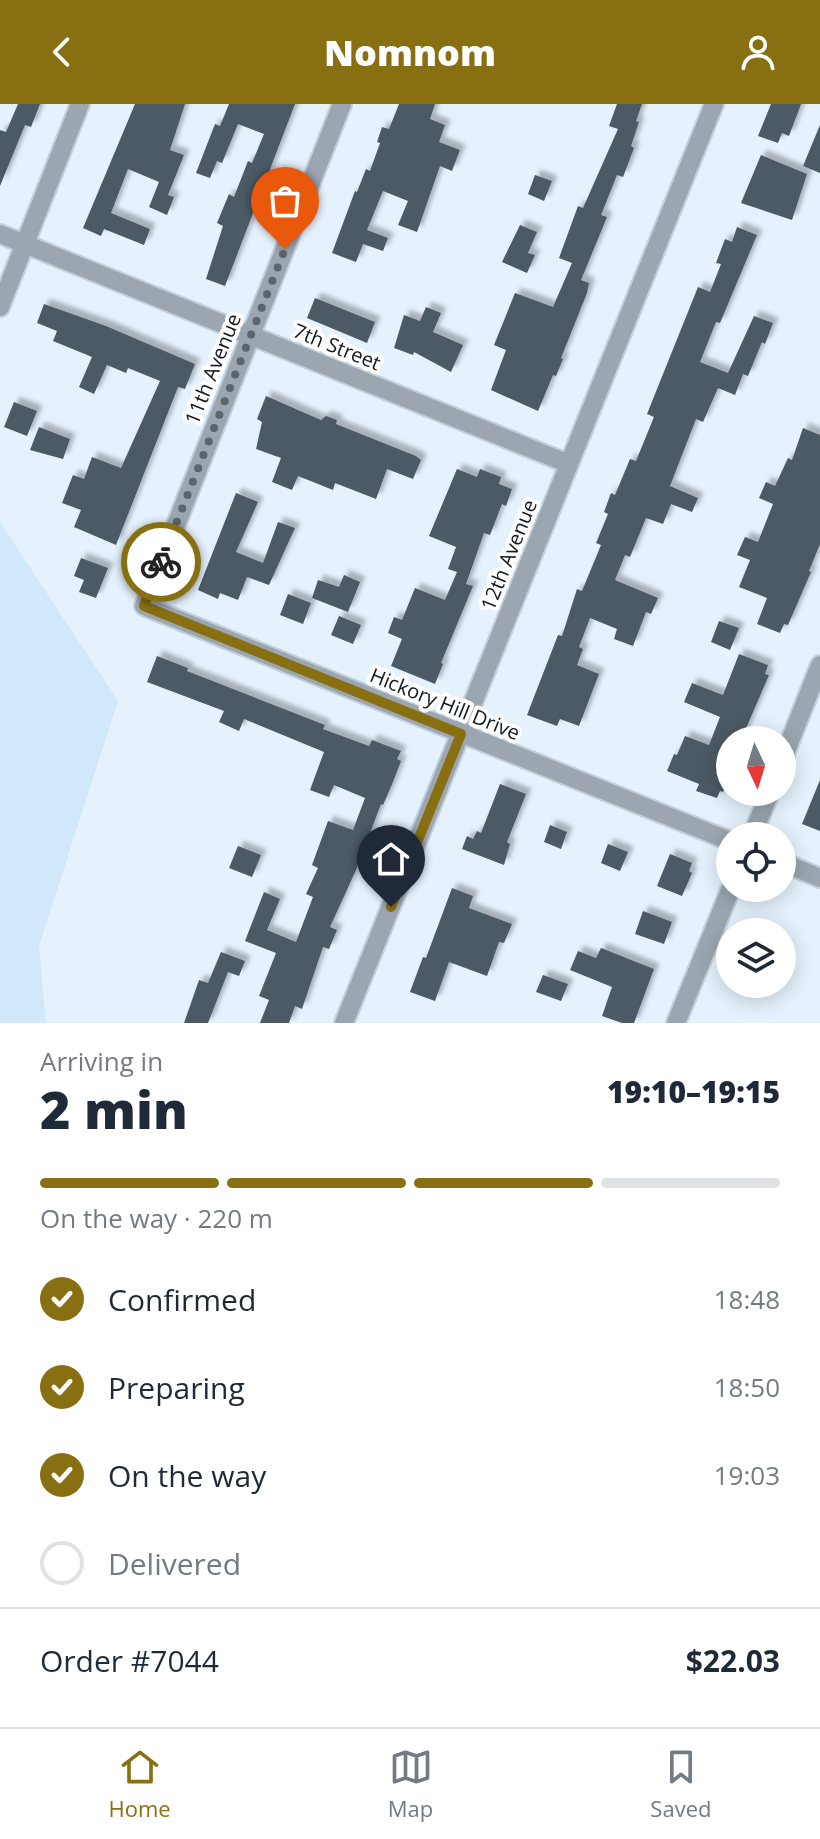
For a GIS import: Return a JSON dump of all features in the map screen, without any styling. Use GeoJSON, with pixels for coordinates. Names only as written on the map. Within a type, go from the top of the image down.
{"type":"FeatureCollection","features":[{"type":"Feature","properties":{"kind":"street"},"geometry":{"type":"LineString","coordinates":[[0,307],[80,104]]}},
{"type":"Feature","properties":{"kind":"street","name":"11th Avenue"},"geometry":{"type":"LineString","coordinates":[[144,606],[342,104]]}},
{"type":"Feature","properties":{"kind":"street","name":"12th Avenue"},"geometry":{"type":"LineString","coordinates":[[344,1023],[714,104]]}},
{"type":"Feature","properties":{"kind":"street","name":"7th Street"},"geometry":{"type":"LineString","coordinates":[[0,234],[569,464]]}},
{"type":"Feature","properties":{"kind":"street","name":"Hickory Hill Drive"},"geometry":{"type":"LineString","coordinates":[[144,606],[716,835]]}},
{"type":"Feature","properties":{"kind":"street"},"geometry":{"type":"LineString","coordinates":[[796,726],[820,665]]}},
{"type":"Feature","properties":{"kind":"street"},"geometry":{"type":"LineString","coordinates":[[796,868],[820,878]]}},
{"type":"Feature","properties":{"kind":"street"},"geometry":{"type":"LineString","coordinates":[[676,1023],[725,902]]}},
{"type":"Feature","properties":{"kind":"shaded area"},"geometry":{"type":"Polygon","coordinates":[[[0,522],[118,701],[39,946],[46,1023],[0,1023],[0,522]]]}},
{"type":"Feature","properties":{"kind":"building"},"geometry":{"type":"Polygon","coordinates":[[[18,104],[40,104],[31,127],[25,125],[0,186],[0,130],[6,132],[18,104]]]}},
{"type":"Feature","properties":{"kind":"building"},"geometry":{"type":"Polygon","coordinates":[[[135,104],[185,104],[170,150],[184,155],[168,195],[174,197],[167,215],[149,207],[159,182],[128,169],[111,213],[150,229],[144,245],[104,229],[101,236],[83,228],[135,104]]]}},
{"type":"Feature","properties":{"kind":"building"},"geometry":{"type":"Polygon","coordinates":[[[229,104],[295,104],[225,286],[206,279],[223,226],[217,223],[229,194],[234,197],[248,161],[252,163],[264,134],[238,124],[222,163],[217,161],[210,178],[196,173],[215,124],[220,126],[229,104]]]}},
{"type":"Feature","properties":{"kind":"building"},"geometry":{"type":"Polygon","coordinates":[[[399,104],[435,104],[430,119],[445,125],[439,142],[460,150],[452,171],[440,166],[417,232],[398,225],[408,201],[383,191],[367,230],[388,238],[383,251],[363,244],[356,262],[332,253],[355,191],[366,169],[370,171],[382,127],[389,129],[399,104]]]}},
{"type":"Feature","properties":{"kind":"building"},"geometry":{"type":"Polygon","coordinates":[[[617,104],[642,104],[631,146],[634,148],[623,177],[617,175],[601,215],[607,217],[581,280],[589,283],[587,293],[556,376],[553,375],[538,411],[491,390],[506,350],[494,345],[515,293],[553,307],[572,263],[559,258],[578,206],[583,208],[618,129],[609,126],[617,104]]]}},
{"type":"Feature","properties":{"kind":"building"},"geometry":{"type":"Polygon","coordinates":[[[771,104],[801,104],[789,136],[782,133],[778,143],[758,136],[771,104]]]}},
{"type":"Feature","properties":{"kind":"building"},"geometry":{"type":"Polygon","coordinates":[[[820,125],[820,173],[803,166],[820,125]]]}},
{"type":"Feature","properties":{"kind":"building"},"geometry":{"type":"Polygon","coordinates":[[[761,155],[807,174],[792,220],[741,203],[761,155]]]}},
{"type":"Feature","properties":{"kind":"building"},"geometry":{"type":"Polygon","coordinates":[[[535,175],[552,181],[544,201],[528,194],[535,175]]]}},
{"type":"Feature","properties":{"kind":"building"},"geometry":{"type":"Polygon","coordinates":[[[520,225],[537,232],[528,253],[535,255],[527,273],[502,262],[520,225]]]}},
{"type":"Feature","properties":{"kind":"building"},"geometry":{"type":"Polygon","coordinates":[[[737,227],[757,235],[700,362],[728,373],[754,316],[773,323],[748,376],[743,374],[735,395],[718,388],[703,422],[696,419],[670,486],[698,498],[692,512],[671,504],[663,524],[646,518],[630,557],[625,555],[615,580],[658,598],[651,614],[646,612],[633,646],[614,639],[617,629],[590,618],[579,647],[583,649],[577,665],[599,674],[579,726],[560,719],[557,726],[527,715],[558,635],[562,636],[577,589],[582,591],[601,545],[596,543],[608,514],[604,512],[611,493],[615,495],[630,459],[636,461],[654,417],[647,414],[698,287],[710,292],[721,264],[716,263],[725,239],[732,242],[737,227]]]}},
{"type":"Feature","properties":{"kind":"building"},"geometry":{"type":"Polygon","coordinates":[[[315,298],[375,322],[367,343],[307,318],[315,298]]]}},
{"type":"Feature","properties":{"kind":"building"},"geometry":{"type":"Polygon","coordinates":[[[44,304],[106,326],[195,364],[185,389],[178,387],[116,545],[74,527],[81,510],[62,503],[73,475],[84,479],[92,457],[121,468],[160,381],[128,368],[126,373],[107,365],[94,394],[79,387],[92,357],[53,341],[57,331],[37,323],[44,304]]]}},
{"type":"Feature","properties":{"kind":"building"},"geometry":{"type":"Polygon","coordinates":[[[426,307],[441,313],[433,332],[463,345],[451,372],[414,352],[413,355],[394,348],[404,315],[420,321],[426,307]]]}},
{"type":"Feature","properties":{"kind":"building"},"geometry":{"type":"Polygon","coordinates":[[[266,396],[321,420],[326,416],[337,420],[336,424],[416,456],[421,460],[413,479],[387,469],[376,499],[335,483],[333,490],[298,476],[292,490],[272,482],[281,458],[256,449],[262,422],[257,419],[266,396]]]}},
{"type":"Feature","properties":{"kind":"building"},"geometry":{"type":"Polygon","coordinates":[[[14,402],[37,411],[27,436],[4,427],[14,402]]]}},
{"type":"Feature","properties":{"kind":"building"},"geometry":{"type":"Polygon","coordinates":[[[39,427],[70,439],[63,459],[30,450],[39,427]]]}},
{"type":"Feature","properties":{"kind":"building"},"geometry":{"type":"Polygon","coordinates":[[[803,428],[820,435],[820,544],[788,625],[784,624],[780,633],[757,624],[767,598],[739,587],[750,560],[737,555],[745,537],[758,542],[773,504],[759,498],[766,482],[775,486],[788,458],[792,460],[803,428]]]}},
{"type":"Feature","properties":{"kind":"building"},"geometry":{"type":"Polygon","coordinates":[[[457,469],[477,477],[480,469],[501,477],[499,484],[512,489],[506,506],[502,504],[490,535],[484,533],[466,584],[473,586],[435,684],[391,666],[402,639],[388,633],[394,617],[402,620],[415,588],[445,600],[457,572],[448,569],[456,547],[429,536],[457,469]]]}},
{"type":"Feature","properties":{"kind":"building"},"geometry":{"type":"Polygon","coordinates":[[[236,493],[258,502],[236,552],[263,563],[278,522],[295,528],[269,585],[247,577],[238,600],[220,593],[218,599],[198,590],[236,493]]]}},
{"type":"Feature","properties":{"kind":"building"},"geometry":{"type":"Polygon","coordinates":[[[81,558],[108,568],[96,598],[79,592],[84,580],[74,576],[81,558]]]}},
{"type":"Feature","properties":{"kind":"building"},"geometry":{"type":"Polygon","coordinates":[[[344,575],[360,582],[348,612],[312,598],[318,580],[339,587],[344,575]]]}},
{"type":"Feature","properties":{"kind":"building"},"geometry":{"type":"Polygon","coordinates":[[[288,594],[311,603],[303,624],[280,615],[288,594]]]}},
{"type":"Feature","properties":{"kind":"building"},"geometry":{"type":"Polygon","coordinates":[[[339,616],[361,625],[353,644],[331,635],[339,616]]]}},
{"type":"Feature","properties":{"kind":"building"},"geometry":{"type":"Polygon","coordinates":[[[719,621],[739,628],[730,650],[711,642],[719,621]]]}},
{"type":"Feature","properties":{"kind":"building"},"geometry":{"type":"Polygon","coordinates":[[[739,654],[768,665],[765,674],[769,675],[747,726],[716,726],[720,717],[684,702],[692,683],[723,695],[739,654]]]}},
{"type":"Feature","properties":{"kind":"building"},"geometry":{"type":"Polygon","coordinates":[[[157,656],[188,668],[187,671],[325,725],[323,729],[369,746],[372,740],[401,751],[397,759],[401,761],[393,782],[330,927],[337,930],[329,949],[323,947],[302,1009],[295,1006],[289,1023],[260,1023],[269,1000],[259,996],[276,953],[245,941],[264,892],[280,899],[267,930],[296,942],[313,897],[306,894],[318,868],[312,865],[328,821],[353,830],[365,798],[334,785],[329,797],[310,790],[324,752],[244,719],[239,731],[219,722],[224,711],[147,682],[157,656]]]}},
{"type":"Feature","properties":{"kind":"building"},"geometry":{"type":"Polygon","coordinates":[[[716,727],[716,798],[696,791],[699,784],[667,771],[685,736],[709,745],[716,727]]]}},
{"type":"Feature","properties":{"kind":"building"},"geometry":{"type":"Polygon","coordinates":[[[820,780],[820,831],[802,824],[820,780]]]}},
{"type":"Feature","properties":{"kind":"building"},"geometry":{"type":"Polygon","coordinates":[[[500,784],[526,794],[507,842],[510,844],[504,865],[462,849],[467,836],[473,839],[477,831],[481,833],[500,784]]]}},
{"type":"Feature","properties":{"kind":"building"},"geometry":{"type":"Polygon","coordinates":[[[550,825],[567,832],[561,849],[544,842],[550,825]]]}},
{"type":"Feature","properties":{"kind":"building"},"geometry":{"type":"Polygon","coordinates":[[[608,844],[628,852],[620,871],[601,863],[608,844]]]}},
{"type":"Feature","properties":{"kind":"building"},"geometry":{"type":"Polygon","coordinates":[[[238,846],[261,855],[252,877],[229,868],[238,846]]]}},
{"type":"Feature","properties":{"kind":"building"},"geometry":{"type":"Polygon","coordinates":[[[670,854],[692,863],[689,871],[692,873],[682,896],[657,886],[670,854]]]}},
{"type":"Feature","properties":{"kind":"building"},"geometry":{"type":"Polygon","coordinates":[[[452,888],[473,896],[469,908],[512,924],[504,943],[499,942],[487,976],[449,962],[435,1001],[410,992],[452,888]]]}},
{"type":"Feature","properties":{"kind":"building"},"geometry":{"type":"Polygon","coordinates":[[[643,911],[672,922],[664,944],[635,934],[643,911]]]}},
{"type":"Feature","properties":{"kind":"building"},"geometry":{"type":"Polygon","coordinates":[[[601,948],[654,969],[634,1023],[622,1023],[602,1016],[612,987],[570,970],[578,951],[596,958],[601,948]]]}},
{"type":"Feature","properties":{"kind":"building"},"geometry":{"type":"Polygon","coordinates":[[[221,952],[245,961],[239,976],[228,972],[208,1023],[184,1023],[199,980],[208,983],[221,952]]]}},
{"type":"Feature","properties":{"kind":"building"},"geometry":{"type":"Polygon","coordinates":[[[543,975],[568,984],[561,1001],[536,992],[543,975]]]}},
{"type":"Feature","properties":{"kind":"way so far"},"geometry":{"type":"LineString","coordinates":[[161,562],[285,249]]}},
{"type":"Feature","properties":{"kind":"route"},"geometry":{"type":"LineString","coordinates":[[161,562],[144,606],[461,734],[391,907]]}}]}
